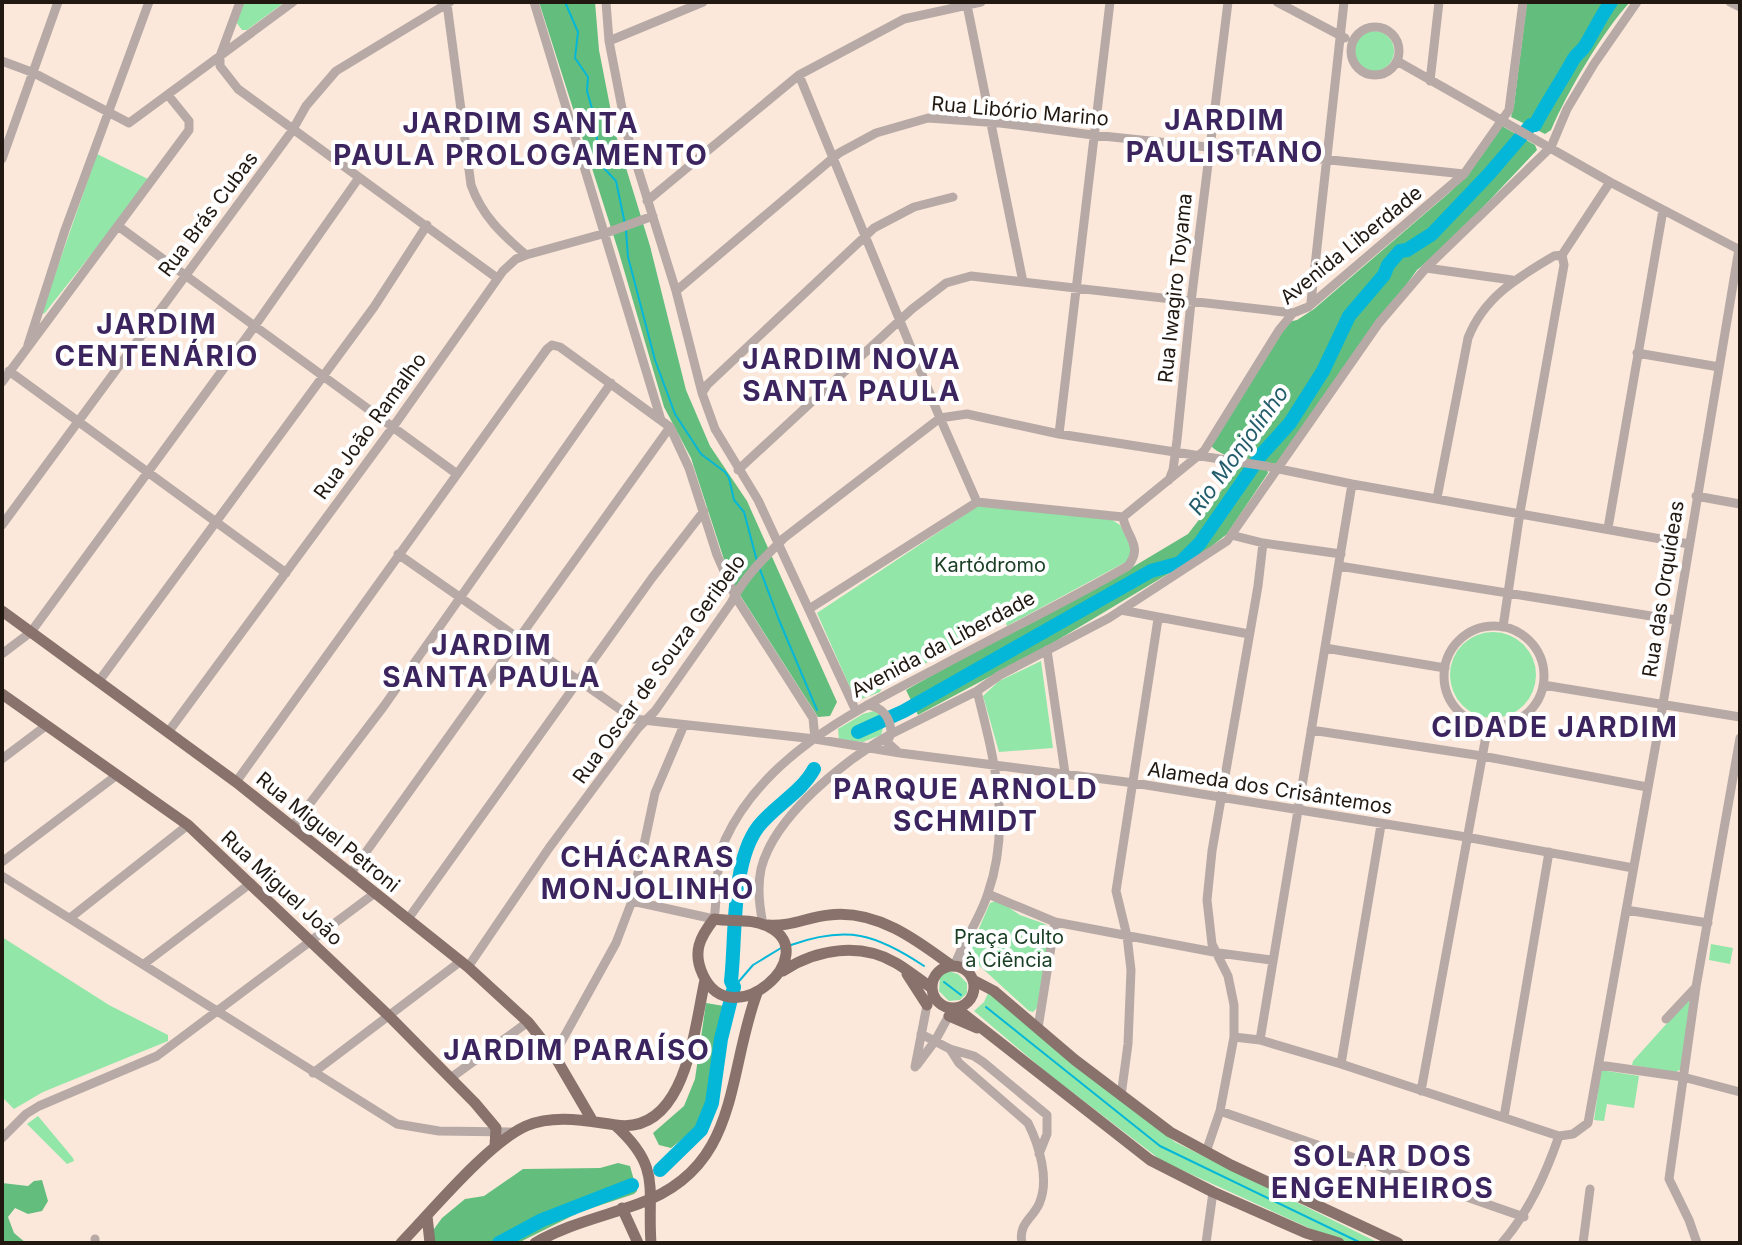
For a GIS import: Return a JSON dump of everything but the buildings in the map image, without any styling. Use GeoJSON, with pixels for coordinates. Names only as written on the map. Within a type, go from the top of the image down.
{"type":"FeatureCollection","features":[{"type":"Feature","properties":{"kind":"main road","name":"Rua Miguel Petroni"},"geometry":{"type":"LineString","coordinates":[[2,611],[236,782],[464,964],[528,1022],[554,1055],[592,1120]]}},
{"type":"Feature","properties":{"kind":"main road","name":"Rua Miguel João"},"geometry":{"type":"LineString","coordinates":[[2,694],[188,825],[452,1077],[497,1131]]}},
{"type":"Feature","properties":{"kind":"main road"},"geometry":{"type":"LineString","coordinates":[[1339,1243],[1306,1233],[1150,1160],[984,1030],[939,1003],[933,990],[902,967],[876,955],[839,950],[817,954],[779,973],[757,993],[739,997],[720,993],[705,980],[698,960],[700,938],[719,920],[746,920],[780,926],[824,915],[851,915],[888,925],[991,988],[1121,1096],[1170,1132],[1398,1243]]}},
{"type":"Feature","properties":{"kind":"main road"},"geometry":{"type":"LineString","coordinates":[[763,924],[773,928],[783,939],[788,954],[779,973]]}},
{"type":"Feature","properties":{"kind":"main road"},"geometry":{"type":"LineString","coordinates":[[933,990],[936,975],[953,966]]}},
{"type":"Feature","properties":{"kind":"main road"},"geometry":{"type":"LineString","coordinates":[[902,967],[927,1005]]}},
{"type":"Feature","properties":{"kind":"main road"},"geometry":{"type":"LineString","coordinates":[[952,1011],[971,998],[971,977]]}},
{"type":"Feature","properties":{"kind":"main road"},"geometry":{"type":"LineString","coordinates":[[403,1243],[495,1146],[515,1132],[542,1122],[592,1120],[616,1125],[641,1125],[663,1110],[671,1101],[683,1075],[705,980]]}},
{"type":"Feature","properties":{"kind":"main road"},"geometry":{"type":"LineString","coordinates":[[535,1243],[585,1220],[639,1204],[677,1184],[697,1165],[721,1130],[757,993]]}},
{"type":"Feature","properties":{"kind":"main road"},"geometry":{"type":"LineString","coordinates":[[616,1125],[631,1139],[646,1162],[651,1182],[651,1243]]}},
{"type":"Feature","properties":{"kind":"main road"},"geometry":{"type":"LineString","coordinates":[[495,1146],[497,1131]]}},
{"type":"Feature","properties":{"kind":"main road"},"geometry":{"type":"LineString","coordinates":[[622,1208],[638,1243]]}},
{"type":"Feature","properties":{"kind":"main road"},"geometry":{"type":"LineString","coordinates":[[427,1216],[430,1243]]}},
{"type":"Feature","properties":{"kind":"street"},"geometry":{"type":"LineString","coordinates":[[2,159],[58,2]]}},
{"type":"Feature","properties":{"kind":"street"},"geometry":{"type":"LineString","coordinates":[[28,345],[65,230],[149,2]]}},
{"type":"Feature","properties":{"kind":"street"},"geometry":{"type":"LineString","coordinates":[[240,2],[220,56],[220,66],[238,89],[497,278]]}},
{"type":"Feature","properties":{"kind":"street"},"geometry":{"type":"LineString","coordinates":[[2,61],[34,73],[129,123],[293,2]]}},
{"type":"Feature","properties":{"kind":"street"},"geometry":{"type":"LineString","coordinates":[[534,2],[610,231],[661,420]]}},
{"type":"Feature","properties":{"kind":"street"},"geometry":{"type":"LineString","coordinates":[[606,2],[609,41],[627,134],[676,291],[702,393],[721,441],[753,492],[856,711]]}},
{"type":"Feature","properties":{"kind":"street"},"geometry":{"type":"LineString","coordinates":[[609,41],[703,2]]}},
{"type":"Feature","properties":{"kind":"street"},"geometry":{"type":"LineString","coordinates":[[647,201],[799,75],[904,19],[981,2]]}},
{"type":"Feature","properties":{"kind":"street"},"geometry":{"type":"LineString","coordinates":[[1059,434],[1110,2]]}},
{"type":"Feature","properties":{"kind":"street","name":"Rua Iwagiro Toyama"},"geometry":{"type":"LineString","coordinates":[[1167,483],[1173,470],[1228,2]]}},
{"type":"Feature","properties":{"kind":"street"},"geometry":{"type":"LineString","coordinates":[[1277,2],[1352,41]]}},
{"type":"Feature","properties":{"kind":"street"},"geometry":{"type":"LineString","coordinates":[[1311,302],[1344,2]]}},
{"type":"Feature","properties":{"kind":"street"},"geometry":{"type":"LineString","coordinates":[[1430,81],[1439,2]]}},
{"type":"Feature","properties":{"kind":"street","name":"Avenida Liberdade"},"geometry":{"type":"LineString","coordinates":[[1123,517],[1199,456],[1211,442],[1269,345],[1293,313],[1308,307],[1464,174],[1509,110],[1523,2]]}},
{"type":"Feature","properties":{"kind":"street"},"geometry":{"type":"LineString","coordinates":[[763,924],[758,891],[769,849],[806,800],[867,748],[977,691],[1000,675],[1121,610],[1218,548],[1231,535],[1379,323],[1426,268],[1547,146],[1594,64],[1637,2]]}},
{"type":"Feature","properties":{"kind":"street"},"geometry":{"type":"LineString","coordinates":[[1730,2],[1740,7]]}},
{"type":"Feature","properties":{"kind":"street"},"geometry":{"type":"LineString","coordinates":[[448,3],[471,185],[491,223],[526,255]]}},
{"type":"Feature","properties":{"kind":"street","name":"Rua Brás Cubas"},"geometry":{"type":"LineString","coordinates":[[2,525],[292,131],[306,106],[336,71],[448,3]]}},
{"type":"Feature","properties":{"kind":"street"},"geometry":{"type":"LineString","coordinates":[[967,5],[1023,282]]}},
{"type":"Feature","properties":{"kind":"street"},"geometry":{"type":"LineString","coordinates":[[1366,29],[1384,29],[1397,43],[1397,61],[1383,74],[1365,73],[1352,60],[1352,41],[1366,29]]}},
{"type":"Feature","properties":{"kind":"street"},"geometry":{"type":"LineString","coordinates":[[1397,61],[1610,182],[1739,250]]}},
{"type":"Feature","properties":{"kind":"street"},"geometry":{"type":"LineString","coordinates":[[799,75],[977,502]]}},
{"type":"Feature","properties":{"kind":"street"},"geometry":{"type":"LineString","coordinates":[[168,95],[189,121],[190,128],[4,377],[78,421],[286,573]]}},
{"type":"Feature","properties":{"kind":"street","name":"Rua Libório Marino"},"geometry":{"type":"LineString","coordinates":[[676,291],[833,158],[876,133],[908,122],[937,118],[992,122],[1464,174]]}},
{"type":"Feature","properties":{"kind":"street"},"geometry":{"type":"LineString","coordinates":[[2,654],[31,632],[358,179]]}},
{"type":"Feature","properties":{"kind":"street"},"geometry":{"type":"LineString","coordinates":[[1503,627],[1564,265],[1562,255],[1610,182]]}},
{"type":"Feature","properties":{"kind":"street"},"geometry":{"type":"LineString","coordinates":[[702,393],[884,220],[926,203],[953,197]]}},
{"type":"Feature","properties":{"kind":"street"},"geometry":{"type":"LineString","coordinates":[[1608,528],[1663,210]]}},
{"type":"Feature","properties":{"kind":"street","name":"Rua João Ramalho"},"geometry":{"type":"LineString","coordinates":[[169,731],[393,427],[497,278],[516,259],[526,255],[653,216]]}},
{"type":"Feature","properties":{"kind":"street"},"geometry":{"type":"LineString","coordinates":[[99,681],[374,307],[427,225]]}},
{"type":"Feature","properties":{"kind":"street"},"geometry":{"type":"LineString","coordinates":[[118,226],[457,474]]}},
{"type":"Feature","properties":{"kind":"street","name":"Rua das Orquídeas"},"geometry":{"type":"LineString","coordinates":[[1559,1136],[1573,1134],[1588,1123],[1663,704],[1739,250]]}},
{"type":"Feature","properties":{"kind":"street"},"geometry":{"type":"LineString","coordinates":[[1437,498],[1468,338],[1474,324],[1490,300],[1512,280],[1554,256],[1562,255]]}},
{"type":"Feature","properties":{"kind":"street"},"geometry":{"type":"LineString","coordinates":[[1426,268],[1512,280]]}},
{"type":"Feature","properties":{"kind":"street"},"geometry":{"type":"LineString","coordinates":[[738,470],[900,320],[934,291],[955,278],[977,276],[1293,313]]}},
{"type":"Feature","properties":{"kind":"street"},"geometry":{"type":"LineString","coordinates":[[236,782],[552,345],[560,347],[670,427],[735,596],[813,718],[815,739]]}},
{"type":"Feature","properties":{"kind":"street"},"geometry":{"type":"LineString","coordinates":[[1637,353],[1719,367]]}},
{"type":"Feature","properties":{"kind":"street"},"geometry":{"type":"LineString","coordinates":[[292,827],[384,706],[611,383]]}},
{"type":"Feature","properties":{"kind":"street"},"geometry":{"type":"LineString","coordinates":[[940,418],[967,414],[1059,434],[1277,468],[1689,544]]}},
{"type":"Feature","properties":{"kind":"street","name":"Rua Oscar de Souza Geribelo"},"geometry":{"type":"LineString","coordinates":[[313,1073],[388,1015],[464,964],[638,728],[647,722],[747,577],[767,554],[940,418]]}},
{"type":"Feature","properties":{"kind":"street"},"geometry":{"type":"LineString","coordinates":[[351,873],[670,427]]}},
{"type":"Feature","properties":{"kind":"street"},"geometry":{"type":"LineString","coordinates":[[1260,1040],[1352,484]]}},
{"type":"Feature","properties":{"kind":"street"},"geometry":{"type":"LineString","coordinates":[[1696,496],[1740,504]]}},
{"type":"Feature","properties":{"kind":"street"},"geometry":{"type":"LineString","coordinates":[[809,609],[977,502],[1123,517]]}},
{"type":"Feature","properties":{"kind":"street"},"geometry":{"type":"LineString","coordinates":[[408,919],[652,578],[704,511]]}},
{"type":"Feature","properties":{"kind":"street","name":"Avenida da Liberdade"},"geometry":{"type":"LineString","coordinates":[[719,920],[719,867],[725,840],[747,805],[768,780],[815,739],[856,711],[1128,566],[1136,552],[1135,542],[1123,517]]}},
{"type":"Feature","properties":{"kind":"street"},"geometry":{"type":"LineString","coordinates":[[1231,535],[1263,543],[1341,554]]}},
{"type":"Feature","properties":{"kind":"street"},"geometry":{"type":"LineString","coordinates":[[1206,1152],[1220,1111],[1234,1037],[1234,1005],[1228,976],[1212,944],[1207,900],[1263,543]]}},
{"type":"Feature","properties":{"kind":"street"},"geometry":{"type":"LineString","coordinates":[[398,554],[579,682],[634,719],[647,722]]}},
{"type":"Feature","properties":{"kind":"street"},"geometry":{"type":"LineString","coordinates":[[1339,566],[1676,620]]}},
{"type":"Feature","properties":{"kind":"street"},"geometry":{"type":"LineString","coordinates":[[1121,610],[1249,634]]}},
{"type":"Feature","properties":{"kind":"street"},"geometry":{"type":"LineString","coordinates":[[1121,1096],[1131,970],[1127,936],[1116,891],[1158,619]]}},
{"type":"Feature","properties":{"kind":"street"},"geometry":{"type":"LineString","coordinates":[[1487,626],[1503,627],[1518,632],[1539,655],[1544,670],[1543,685],[1538,699],[1517,720],[1503,725],[1488,725],[1472,721],[1459,712],[1450,699],[1445,668],[1459,640],[1487,626]]}},
{"type":"Feature","properties":{"kind":"street"},"geometry":{"type":"LineString","coordinates":[[1325,648],[1445,668]]}},
{"type":"Feature","properties":{"kind":"street"},"geometry":{"type":"LineString","coordinates":[[1047,650],[1065,773]]}},
{"type":"Feature","properties":{"kind":"street"},"geometry":{"type":"LineString","coordinates":[[1543,685],[1740,717]]}},
{"type":"Feature","properties":{"kind":"street"},"geometry":{"type":"LineString","coordinates":[[953,966],[988,894],[1001,823],[996,764],[977,691]]}},
{"type":"Feature","properties":{"kind":"street"},"geometry":{"type":"LineString","coordinates":[[870,705],[883,711],[889,720],[891,734],[887,742],[900,753]]}},
{"type":"Feature","properties":{"kind":"street","name":"Alameda dos Crisântemos"},"geometry":{"type":"LineString","coordinates":[[647,722],[815,739],[1134,783],[1466,837],[1633,868]]}},
{"type":"Feature","properties":{"kind":"street"},"geometry":{"type":"LineString","coordinates":[[2,759],[47,725]]}},
{"type":"Feature","properties":{"kind":"street"},"geometry":{"type":"LineString","coordinates":[[554,1055],[616,943],[632,901],[655,793],[684,725]]}},
{"type":"Feature","properties":{"kind":"street"},"geometry":{"type":"LineString","coordinates":[[1421,1091],[1488,725]]}},
{"type":"Feature","properties":{"kind":"street"},"geometry":{"type":"LineString","coordinates":[[1311,730],[1482,756],[1647,787]]}},
{"type":"Feature","properties":{"kind":"street"},"geometry":{"type":"LineString","coordinates":[[1697,1243],[1669,1179],[1696,987],[1740,738]]}},
{"type":"Feature","properties":{"kind":"street"},"geometry":{"type":"LineString","coordinates":[[2,862],[117,775]]}},
{"type":"Feature","properties":{"kind":"street"},"geometry":{"type":"LineString","coordinates":[[70,918],[188,825]]}},
{"type":"Feature","properties":{"kind":"street"},"geometry":{"type":"LineString","coordinates":[[1341,1064],[1381,825]]}},
{"type":"Feature","properties":{"kind":"street"},"geometry":{"type":"LineString","coordinates":[[1504,1117],[1549,852]]}},
{"type":"Feature","properties":{"kind":"street"},"geometry":{"type":"LineString","coordinates":[[2,876],[397,1124],[421,1129],[515,1132]]}},
{"type":"Feature","properties":{"kind":"street"},"geometry":{"type":"LineString","coordinates":[[144,964],[251,883]]}},
{"type":"Feature","properties":{"kind":"street"},"geometry":{"type":"LineString","coordinates":[[2,1138],[26,1114],[157,1056],[375,893]]}},
{"type":"Feature","properties":{"kind":"street"},"geometry":{"type":"LineString","coordinates":[[988,894],[1055,922],[1271,960]]}},
{"type":"Feature","properties":{"kind":"street"},"geometry":{"type":"LineString","coordinates":[[632,901],[719,920]]}},
{"type":"Feature","properties":{"kind":"street"},"geometry":{"type":"LineString","coordinates":[[1626,910],[1708,923]]}},
{"type":"Feature","properties":{"kind":"street"},"geometry":{"type":"LineString","coordinates":[[1038,1028],[1055,922]]}},
{"type":"Feature","properties":{"kind":"street"},"geometry":{"type":"LineString","coordinates":[[962,949],[961,961],[971,977]]}},
{"type":"Feature","properties":{"kind":"street"},"geometry":{"type":"LineString","coordinates":[[1666,1019],[1696,987]]}},
{"type":"Feature","properties":{"kind":"street"},"geometry":{"type":"LineString","coordinates":[[933,990],[927,1005],[915,1067],[952,1011]]}},
{"type":"Feature","properties":{"kind":"street"},"geometry":{"type":"LineString","coordinates":[[452,1077],[528,1022]]}},
{"type":"Feature","properties":{"kind":"street"},"geometry":{"type":"LineString","coordinates":[[921,1034],[950,1049],[974,1056],[1047,1115],[1044,1143],[1039,1154]]}},
{"type":"Feature","properties":{"kind":"street"},"geometry":{"type":"LineString","coordinates":[[1234,1037],[1260,1040],[1341,1064],[1559,1136],[1524,1217],[1502,1243]]}},
{"type":"Feature","properties":{"kind":"street"},"geometry":{"type":"LineString","coordinates":[[950,1049],[959,1063],[1028,1123],[1039,1154],[1043,1189],[1037,1209],[1028,1216],[1023,1227],[1022,1243]]}},
{"type":"Feature","properties":{"kind":"street"},"geometry":{"type":"LineString","coordinates":[[1599,1065],[1683,1077],[1740,1092]]}},
{"type":"Feature","properties":{"kind":"street"},"geometry":{"type":"LineString","coordinates":[[466,1130],[478,1121],[480,1109]]}},
{"type":"Feature","properties":{"kind":"street"},"geometry":{"type":"LineString","coordinates":[[1220,1111],[1524,1217]]}},
{"type":"Feature","properties":{"kind":"street"},"geometry":{"type":"LineString","coordinates":[[1028,1123],[1048,1123]]}},
{"type":"Feature","properties":{"kind":"street"},"geometry":{"type":"LineString","coordinates":[[1583,1243],[1590,1189]]}},
{"type":"Feature","properties":{"kind":"street"},"geometry":{"type":"LineString","coordinates":[[1206,1243],[1213,1192]]}},
{"type":"Feature","properties":{"kind":"green space"},"geometry":{"type":"Polygon","coordinates":[[[242,2],[285,2],[247,30],[242,30],[236,22],[242,2]]]}},
{"type":"Feature","properties":{"kind":"green space"},"geometry":{"type":"Polygon","coordinates":[[[539,2],[595,2],[599,50],[615,132],[650,246],[686,390],[710,446],[747,501],[837,702],[830,716],[818,717],[731,581],[691,458],[664,407],[619,253],[539,2]]]}},
{"type":"Feature","properties":{"kind":"green space"},"geometry":{"type":"Polygon","coordinates":[[[1527,2],[1630,2],[1597,46],[1551,130],[1545,134],[1511,117],[1527,2]]]}},
{"type":"Feature","properties":{"kind":"green space"},"geometry":{"type":"Polygon","coordinates":[[[1374,31],[1388,37],[1394,51],[1388,65],[1374,71],[1360,65],[1354,51],[1360,37],[1374,31]]]}},
{"type":"Feature","properties":{"kind":"green space"},"geometry":{"type":"Polygon","coordinates":[[[1502,126],[1535,145],[1537,150],[1450,242],[1417,270],[1276,464],[1225,455],[1211,446],[1288,322],[1314,309],[1449,193],[1467,175],[1502,126]]]}},
{"type":"Feature","properties":{"kind":"green space"},"geometry":{"type":"Polygon","coordinates":[[[97,154],[150,180],[44,314],[42,312],[97,154]]]}},
{"type":"Feature","properties":{"kind":"green space"},"geometry":{"type":"Polygon","coordinates":[[[1241,465],[1267,468],[1268,473],[1227,534],[1203,553],[1051,644],[918,715],[906,690],[1031,620],[1106,583],[1188,534],[1241,465]]]}},
{"type":"Feature","properties":{"kind":"green space","name":"Kartódromo"},"geometry":{"type":"Polygon","coordinates":[[[978,506],[1111,519],[1120,525],[1132,549],[1127,562],[1007,626],[1005,620],[882,687],[880,692],[856,701],[817,613],[978,506]]]}},
{"type":"Feature","properties":{"kind":"green space"},"geometry":{"type":"Polygon","coordinates":[[[1493,632],[1510,635],[1524,644],[1533,658],[1536,675],[1533,692],[1524,706],[1510,715],[1493,718],[1476,715],[1462,706],[1453,692],[1450,675],[1453,658],[1462,644],[1476,635],[1493,632]]]}},
{"type":"Feature","properties":{"kind":"green space"},"geometry":{"type":"Polygon","coordinates":[[[1041,661],[1053,748],[999,752],[983,696],[999,681],[1041,661]]]}},
{"type":"Feature","properties":{"kind":"green space"},"geometry":{"type":"Polygon","coordinates":[[[874,711],[885,722],[881,735],[863,742],[839,740],[838,729],[874,711]]]}},
{"type":"Feature","properties":{"kind":"green space","name":"Praça Culto à Ciência"},"geometry":{"type":"Polygon","coordinates":[[[998,900],[1050,929],[1037,1008],[1033,1012],[970,957],[970,949],[990,903],[998,900]]]}},
{"type":"Feature","properties":{"kind":"green space"},"geometry":{"type":"Polygon","coordinates":[[[2,937],[109,1005],[168,1035],[168,1041],[43,1092],[14,1109],[2,1097],[2,937]]]}},
{"type":"Feature","properties":{"kind":"green space"},"geometry":{"type":"Polygon","coordinates":[[[1711,944],[1733,948],[1730,964],[1709,960],[1711,944]]]}},
{"type":"Feature","properties":{"kind":"green space"},"geometry":{"type":"Polygon","coordinates":[[[948,971],[958,974],[967,983],[967,993],[960,1000],[949,1001],[939,991],[940,977],[948,971]]]}},
{"type":"Feature","properties":{"kind":"green space"},"geometry":{"type":"Polygon","coordinates":[[[989,991],[1175,1142],[1379,1243],[1342,1243],[1162,1161],[1046,1072],[974,1011],[984,1002],[989,991]]]}},
{"type":"Feature","properties":{"kind":"green space"},"geometry":{"type":"Polygon","coordinates":[[[1688,1000],[1682,1068],[1675,1073],[1632,1065],[1633,1061],[1688,1000]]]}},
{"type":"Feature","properties":{"kind":"green space"},"geometry":{"type":"Polygon","coordinates":[[[706,1003],[724,1006],[708,1100],[696,1128],[671,1148],[659,1145],[653,1133],[684,1106],[695,1079],[706,1003]]]}},
{"type":"Feature","properties":{"kind":"green space"},"geometry":{"type":"Polygon","coordinates":[[[1601,1070],[1639,1076],[1634,1108],[1607,1104],[1604,1121],[1594,1120],[1601,1070]]]}},
{"type":"Feature","properties":{"kind":"green space"},"geometry":{"type":"Polygon","coordinates":[[[38,1116],[74,1161],[67,1164],[27,1124],[38,1116]]]}},
{"type":"Feature","properties":{"kind":"green space"},"geometry":{"type":"Polygon","coordinates":[[[618,1163],[630,1166],[637,1191],[634,1194],[580,1212],[518,1243],[434,1243],[434,1229],[442,1218],[465,1199],[484,1196],[523,1169],[600,1168],[618,1163]]]}},
{"type":"Feature","properties":{"kind":"green space"},"geometry":{"type":"Polygon","coordinates":[[[42,1180],[48,1201],[42,1211],[28,1214],[15,1208],[8,1217],[14,1233],[26,1243],[2,1243],[2,1183],[28,1186],[42,1180]]]}},
{"type":"Feature","properties":{"kind":"waterway"},"geometry":{"type":"LineString","coordinates":[[565,2],[578,32],[575,58],[588,77],[587,91],[595,119],[599,160],[616,181],[625,224]]}},
{"type":"Feature","properties":{"kind":"waterway","name":"Rio Monjolinho"},"geometry":{"type":"LineString","coordinates":[[858,732],[904,711],[1151,571],[1180,563],[1200,543],[1261,455],[1290,423],[1323,371],[1349,316],[1384,275],[1388,265],[1400,251],[1407,250],[1432,234],[1531,125],[1535,125],[1611,2]]}},
{"type":"Feature","properties":{"kind":"waterway"},"geometry":{"type":"LineString","coordinates":[[626,230],[628,257],[655,360],[675,414],[701,454],[729,478],[734,500],[744,512],[757,561]]}},
{"type":"Feature","properties":{"kind":"waterway"},"geometry":{"type":"LineString","coordinates":[[759,567],[817,710]]}},
{"type":"Feature","properties":{"kind":"waterway","name":"Rio Monjolinho"},"geometry":{"type":"LineString","coordinates":[[660,1170],[701,1130],[712,1103],[721,1039],[734,987],[731,981],[736,901],[749,842],[764,819],[802,785],[814,769]]}},
{"type":"Feature","properties":{"kind":"waterway"},"geometry":{"type":"LineString","coordinates":[[791,945],[829,935],[860,936],[891,946],[924,966]]}},
{"type":"Feature","properties":{"kind":"waterway"},"geometry":{"type":"LineString","coordinates":[[734,987],[753,965],[781,948]]}},
{"type":"Feature","properties":{"kind":"waterway"},"geometry":{"type":"LineString","coordinates":[[944,982],[961,995]]}},
{"type":"Feature","properties":{"kind":"waterway"},"geometry":{"type":"LineString","coordinates":[[986,1007],[1160,1146],[1361,1243]]}},
{"type":"Feature","properties":{"kind":"waterway","name":"Rio Monjolinho"},"geometry":{"type":"LineString","coordinates":[[499,1243],[542,1220],[632,1185]]}},
{"type":"Feature","properties":{"kind":"district","name":"JARDIM PAULISTANO"},"geometry":{"type":"Point","coordinates":[1225,136]}},
{"type":"Feature","properties":{"kind":"district","name":"JARDIM SANTA PAULA PROLOGAMENTO"},"geometry":{"type":"Point","coordinates":[521,139]}},
{"type":"Feature","properties":{"kind":"district","name":"JARDIM CENTENÁRIO"},"geometry":{"type":"Point","coordinates":[157,340]}},
{"type":"Feature","properties":{"kind":"district","name":"JARDIM NOVA SANTA PAULA"},"geometry":{"type":"Point","coordinates":[852,375]}},
{"type":"Feature","properties":{"kind":"district","name":"JARDIM SANTA PAULA"},"geometry":{"type":"Point","coordinates":[492,661]}},
{"type":"Feature","properties":{"kind":"district","name":"CIDADE JARDIM"},"geometry":{"type":"Point","coordinates":[1555,727]}},
{"type":"Feature","properties":{"kind":"district","name":"PARQUE ARNOLD SCHMIDT"},"geometry":{"type":"Point","coordinates":[966,805]}},
{"type":"Feature","properties":{"kind":"district","name":"CHÁCARAS MONJOLINHO"},"geometry":{"type":"Point","coordinates":[648,873]}},
{"type":"Feature","properties":{"kind":"district","name":"JARDIM PARAÍSO"},"geometry":{"type":"Point","coordinates":[577,1050]}},
{"type":"Feature","properties":{"kind":"district","name":"SOLAR DOS ENGENHEIROS"},"geometry":{"type":"Point","coordinates":[1383,1172]}}]}
